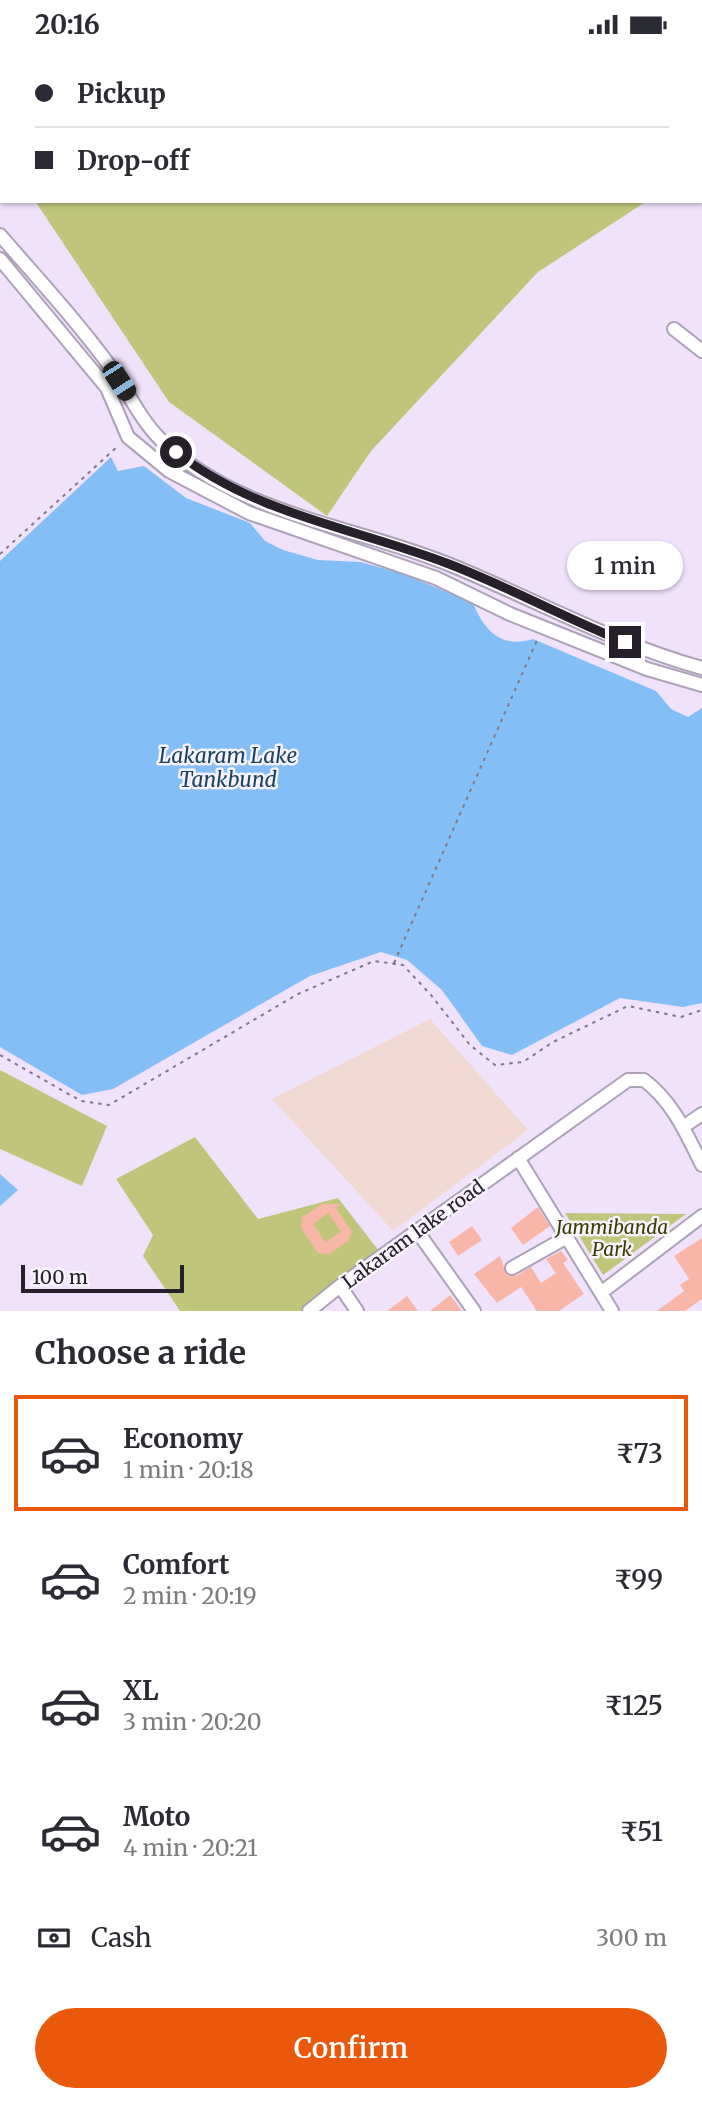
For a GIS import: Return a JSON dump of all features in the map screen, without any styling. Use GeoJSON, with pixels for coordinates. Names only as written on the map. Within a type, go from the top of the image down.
{"type":"FeatureCollection","features":[{"type":"Feature","properties":{"kind":"street"},"geometry":{"type":"LineString","coordinates":[[0,235],[119,381],[159,438],[192,465],[229,488],[288,511],[451,565],[602,633],[702,668]]}},
{"type":"Feature","properties":{"kind":"street"},"geometry":{"type":"LineString","coordinates":[[0,259],[107,388],[128,437],[169,471],[248,513],[436,578],[542,627],[647,669],[702,685]]}},
{"type":"Feature","properties":{"kind":"street"},"geometry":{"type":"LineString","coordinates":[[674,329],[702,351]]}},
{"type":"Feature","properties":{"kind":"street"},"geometry":{"type":"LineString","coordinates":[[107,388],[119,381]]}},
{"type":"Feature","properties":{"kind":"street","name":"Lakaram lake road"},"geometry":{"type":"LineString","coordinates":[[309,1311],[628,1080],[644,1080],[654,1087],[674,1110],[683,1127]]}},
{"type":"Feature","properties":{"kind":"street"},"geometry":{"type":"LineString","coordinates":[[702,1114],[683,1127],[702,1165]]}},
{"type":"Feature","properties":{"kind":"street"},"geometry":{"type":"LineString","coordinates":[[518,1158],[602,1292],[607,1309]]}},
{"type":"Feature","properties":{"kind":"street"},"geometry":{"type":"LineString","coordinates":[[602,1292],[702,1216]]}},
{"type":"Feature","properties":{"kind":"street"},"geometry":{"type":"LineString","coordinates":[[417,1231],[474,1311]]}},
{"type":"Feature","properties":{"kind":"street"},"geometry":{"type":"LineString","coordinates":[[512,1268],[567,1237]]}},
{"type":"Feature","properties":{"kind":"street"},"geometry":{"type":"LineString","coordinates":[[340,1286],[357,1311]]}},
{"type":"Feature","properties":{"kind":"path"},"geometry":{"type":"LineString","coordinates":[[0,554],[128,437]]}},
{"type":"Feature","properties":{"kind":"path"},"geometry":{"type":"LineString","coordinates":[[393,964],[542,627]]}},
{"type":"Feature","properties":{"kind":"path"},"geometry":{"type":"LineString","coordinates":[[0,1055],[81,1101],[109,1105],[298,995],[374,961],[403,965],[432,995],[470,1045],[495,1065],[523,1062],[553,1042],[628,1006],[681,1017],[702,1010]]}},
{"type":"Feature","properties":{"kind":"shaded area"},"geometry":{"type":"Polygon","coordinates":[[[430,1019],[528,1130],[393,1231],[272,1099],[430,1019]]]}},
{"type":"Feature","properties":{"kind":"green space"},"geometry":{"type":"Polygon","coordinates":[[[36,203],[644,203],[538,272],[371,451],[327,516],[169,402],[36,203]]]}},
{"type":"Feature","properties":{"kind":"green space"},"geometry":{"type":"Polygon","coordinates":[[[0,1070],[107,1126],[82,1186],[0,1149],[0,1070]]]}},
{"type":"Feature","properties":{"kind":"green space"},"geometry":{"type":"Polygon","coordinates":[[[195,1137],[258,1219],[338,1198],[379,1251],[305,1311],[180,1311],[143,1256],[153,1235],[116,1179],[195,1137]]]}},
{"type":"Feature","properties":{"kind":"green space","name":"Jammibanda Park"},"geometry":{"type":"Polygon","coordinates":[[[565,1213],[686,1214],[603,1275],[565,1213]]]}},
{"type":"Feature","properties":{"kind":"water","name":"Lakaram Lake Tankbund"},"geometry":{"type":"Polygon","coordinates":[[[111,457],[118,471],[144,466],[186,498],[250,523],[265,541],[283,550],[318,560],[360,562],[404,574],[473,603],[488,629],[503,639],[533,639],[656,691],[671,709],[688,717],[702,708],[702,1003],[683,1007],[620,998],[512,1055],[482,1046],[442,990],[407,960],[381,952],[310,976],[113,1089],[82,1095],[0,1047],[0,561],[111,457]]]}},
{"type":"Feature","properties":{"kind":"water"},"geometry":{"type":"Polygon","coordinates":[[[0,1174],[18,1190],[0,1206],[0,1174]]]}},
{"type":"Feature","properties":{"kind":"building"},"geometry":{"type":"Polygon","coordinates":[[[322,1204],[341,1204],[336,1208],[352,1232],[348,1241],[329,1254],[318,1253],[301,1228],[302,1217],[322,1204]],[[328,1213],[313,1224],[325,1242],[341,1232],[328,1213]]]}},
{"type":"Feature","properties":{"kind":"building"},"geometry":{"type":"Polygon","coordinates":[[[538,1207],[550,1226],[523,1245],[511,1228],[538,1207]]]}},
{"type":"Feature","properties":{"kind":"building"},"geometry":{"type":"Polygon","coordinates":[[[472,1226],[482,1240],[458,1256],[449,1242],[472,1226]]]}},
{"type":"Feature","properties":{"kind":"building"},"geometry":{"type":"Polygon","coordinates":[[[702,1238],[702,1299],[685,1311],[657,1311],[684,1291],[680,1285],[689,1279],[674,1256],[702,1238]]]}},
{"type":"Feature","properties":{"kind":"building"},"geometry":{"type":"Polygon","coordinates":[[[561,1251],[568,1260],[563,1263],[584,1294],[559,1311],[537,1311],[521,1287],[497,1303],[474,1274],[500,1256],[507,1275],[516,1276],[531,1267],[541,1283],[556,1273],[546,1259],[561,1251]]]}},
{"type":"Feature","properties":{"kind":"building"},"geometry":{"type":"Polygon","coordinates":[[[450,1295],[462,1311],[430,1311],[450,1295]]]}},
{"type":"Feature","properties":{"kind":"building"},"geometry":{"type":"Polygon","coordinates":[[[407,1296],[418,1311],[387,1311],[407,1296]]]}},
{"type":"Feature","properties":{"kind":"route"},"geometry":{"type":"LineString","coordinates":[[176,452],[229,488],[288,511],[451,565],[625,642]]}}]}
